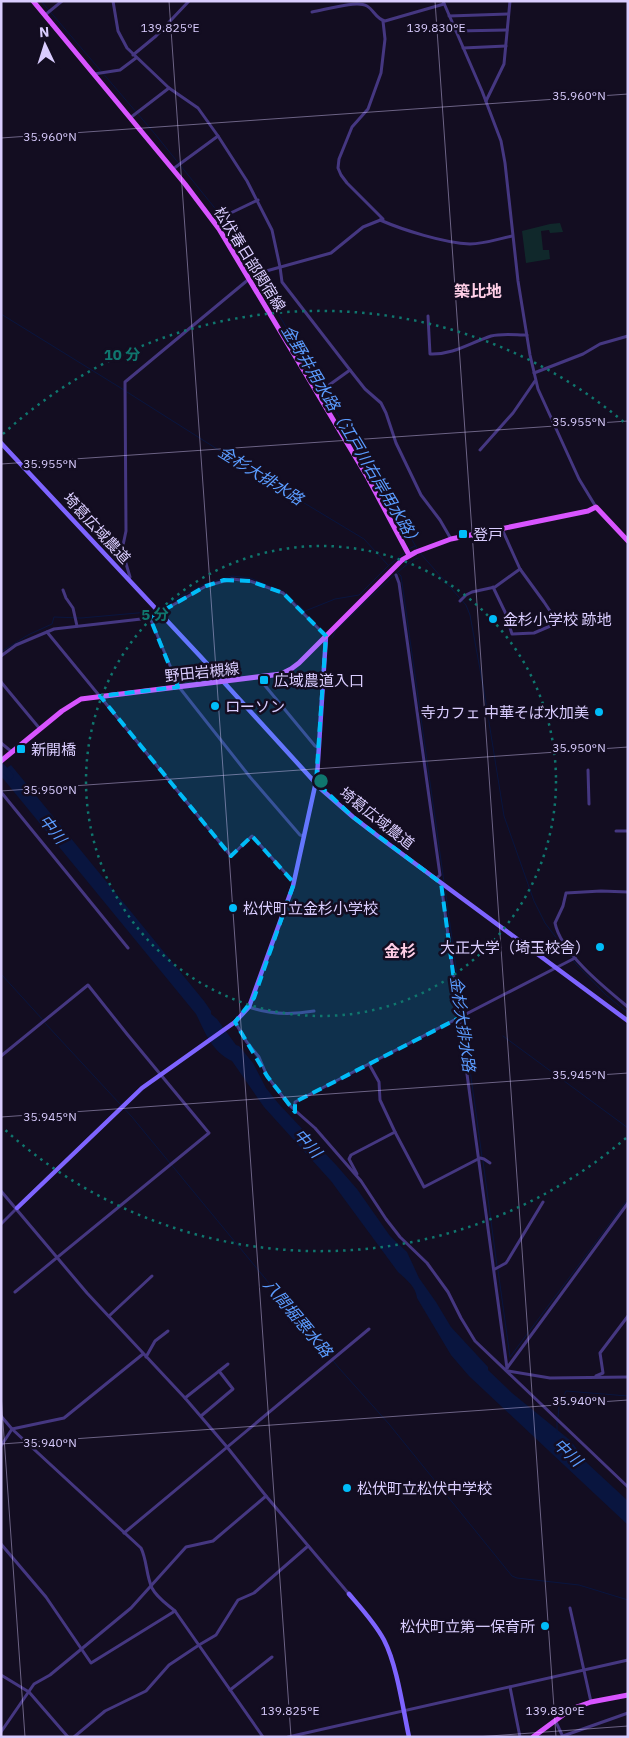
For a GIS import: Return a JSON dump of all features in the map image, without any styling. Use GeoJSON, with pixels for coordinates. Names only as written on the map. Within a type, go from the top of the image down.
{"type":"FeatureCollection","features":[{"type":"Feature","properties":{"kind":"main road","name":"松伏春日部関宿線"},"geometry":{"type":"LineString","coordinates":[[33,1],[214,221],[382,502],[409,555]]}},
{"type":"Feature","properties":{"kind":"main road"},"geometry":{"type":"LineString","coordinates":[[409,555],[451,539],[588,511],[596,507],[628,541]]}},
{"type":"Feature","properties":{"kind":"main road","name":"野田岩槻線"},"geometry":{"type":"LineString","coordinates":[[1,761],[74,702],[100,696],[261,678],[281,674],[291,669],[394,567],[409,555]]}},
{"type":"Feature","properties":{"kind":"main road"},"geometry":{"type":"LineString","coordinates":[[533,1737],[572,1709],[591,1702],[628,1695]]}},
{"type":"Feature","properties":{"kind":"street"},"geometry":{"type":"LineString","coordinates":[[45,15],[62,1]]}},
{"type":"Feature","properties":{"kind":"street"},"geometry":{"type":"LineString","coordinates":[[113,1],[120,38],[135,57],[169,88],[198,108],[218,136],[258,200],[272,230],[282,282],[350,370],[381,403],[396,443],[421,495],[440,520],[451,539]]}},
{"type":"Feature","properties":{"kind":"street"},"geometry":{"type":"LineString","coordinates":[[94,74],[120,70],[189,1]]}},
{"type":"Feature","properties":{"kind":"street"},"geometry":{"type":"LineString","coordinates":[[486,102],[504,64],[510,1]]}},
{"type":"Feature","properties":{"kind":"street"},"geometry":{"type":"LineString","coordinates":[[383,21],[444,2],[501,141],[512,236],[527,335],[540,397],[583,488],[596,507]]}},
{"type":"Feature","properties":{"kind":"street"},"geometry":{"type":"LineString","coordinates":[[312,12],[357,4],[367,6],[383,21],[385,39],[381,73],[368,109],[352,127],[339,160],[338,168],[348,183],[383,219],[380,220]]}},
{"type":"Feature","properties":{"kind":"street"},"geometry":{"type":"LineString","coordinates":[[449,16],[508,14]]}},
{"type":"Feature","properties":{"kind":"street"},"geometry":{"type":"LineString","coordinates":[[456,32],[507,30]]}},
{"type":"Feature","properties":{"kind":"street"},"geometry":{"type":"LineString","coordinates":[[463,48],[506,46]]}},
{"type":"Feature","properties":{"kind":"street"},"geometry":{"type":"LineString","coordinates":[[130,118],[169,88]]}},
{"type":"Feature","properties":{"kind":"street"},"geometry":{"type":"LineString","coordinates":[[173,169],[218,136]]}},
{"type":"Feature","properties":{"kind":"street"},"geometry":{"type":"LineString","coordinates":[[214,221],[258,200]]}},
{"type":"Feature","properties":{"kind":"street"},"geometry":{"type":"LineString","coordinates":[[128,580],[130,576],[122,550],[126,531],[125,382],[248,279],[259,273],[331,253],[364,227],[380,220],[402,229],[470,244],[512,236]]}},
{"type":"Feature","properties":{"kind":"street"},"geometry":{"type":"LineString","coordinates":[[428,316],[430,354],[443,354],[461,349],[492,336],[527,335]]}},
{"type":"Feature","properties":{"kind":"street"},"geometry":{"type":"LineString","coordinates":[[534,373],[583,354],[600,344],[628,336]]}},
{"type":"Feature","properties":{"kind":"street"},"geometry":{"type":"LineString","coordinates":[[318,393],[350,370]]}},
{"type":"Feature","properties":{"kind":"street"},"geometry":{"type":"LineString","coordinates":[[480,450],[513,413],[536,380]]}},
{"type":"Feature","properties":{"kind":"street","name":"埼葛広域農道"},"geometry":{"type":"LineString","coordinates":[[1,443],[316,782],[353,817],[628,1021]]}},
{"type":"Feature","properties":{"kind":"street"},"geometry":{"type":"LineString","coordinates":[[493,587],[505,612],[512,634],[534,633],[555,624],[554,617],[520,569],[502,529]]}},
{"type":"Feature","properties":{"kind":"street"},"geometry":{"type":"LineString","coordinates":[[462,600],[472,592],[493,587],[520,569]]}},
{"type":"Feature","properties":{"kind":"street"},"geometry":{"type":"LineString","coordinates":[[396,576],[399,584],[440,875],[436,879]]}},
{"type":"Feature","properties":{"kind":"street"},"geometry":{"type":"LineString","coordinates":[[1,1224],[122,1106],[160,1073],[235,1022],[249,1007],[294,881],[316,782],[326,636],[283,593],[250,580],[241,579],[224,580],[206,586],[150,618],[54,629],[16,645],[2,654]]}},
{"type":"Feature","properties":{"kind":"street"},"geometry":{"type":"LineString","coordinates":[[63,590],[73,608],[77,626]]}},
{"type":"Feature","properties":{"kind":"street"},"geometry":{"type":"LineString","coordinates":[[150,618],[179,687],[250,776],[300,835],[304,836]]}},
{"type":"Feature","properties":{"kind":"street"},"geometry":{"type":"LineString","coordinates":[[47,632],[231,856],[252,836],[294,881]]}},
{"type":"Feature","properties":{"kind":"street"},"geometry":{"type":"LineString","coordinates":[[261,678],[262,682],[315,746],[319,748]]}},
{"type":"Feature","properties":{"kind":"street"},"geometry":{"type":"LineString","coordinates":[[1,682],[40,729]]}},
{"type":"Feature","properties":{"kind":"street"},"geometry":{"type":"LineString","coordinates":[[1,743],[10,753]]}},
{"type":"Feature","properties":{"kind":"street"},"geometry":{"type":"LineString","coordinates":[[588,770],[589,804]]}},
{"type":"Feature","properties":{"kind":"street"},"geometry":{"type":"LineString","coordinates":[[1,792],[128,948]]}},
{"type":"Feature","properties":{"kind":"street"},"geometry":{"type":"LineString","coordinates":[[616,831],[628,831]]}},
{"type":"Feature","properties":{"kind":"street"},"geometry":{"type":"LineString","coordinates":[[441,883],[495,1269],[506,1369]]}},
{"type":"Feature","properties":{"kind":"street"},"geometry":{"type":"LineString","coordinates":[[628,892],[566,893],[563,906],[555,923],[558,933],[584,969],[628,1007]]}},
{"type":"Feature","properties":{"kind":"street"},"geometry":{"type":"LineString","coordinates":[[296,1112],[295,1102],[575,958]]}},
{"type":"Feature","properties":{"kind":"street"},"geometry":{"type":"LineString","coordinates":[[1,1056],[88,985],[209,1133],[15,1292]]}},
{"type":"Feature","properties":{"kind":"street"},"geometry":{"type":"LineString","coordinates":[[249,1007],[287,1015],[314,1011]]}},
{"type":"Feature","properties":{"kind":"street"},"geometry":{"type":"LineString","coordinates":[[235,1022],[259,1058],[267,1076],[296,1112],[315,1128],[361,1181]]}},
{"type":"Feature","properties":{"kind":"street"},"geometry":{"type":"LineString","coordinates":[[369,1064],[379,1082],[380,1100],[424,1187],[480,1158],[490,1163]]}},
{"type":"Feature","properties":{"kind":"street"},"geometry":{"type":"LineString","coordinates":[[395,1132],[351,1155],[349,1159],[361,1181],[400,1237],[427,1263],[448,1292],[461,1318],[476,1341],[628,1487]]}},
{"type":"Feature","properties":{"kind":"street"},"geometry":{"type":"LineString","coordinates":[[1,1192],[17,1208],[86,1292],[201,1416],[374,1625],[386,1645],[409,1737]]}},
{"type":"Feature","properties":{"kind":"street"},"geometry":{"type":"LineString","coordinates":[[495,1269],[506,1263],[544,1202]]}},
{"type":"Feature","properties":{"kind":"street"},"geometry":{"type":"LineString","coordinates":[[506,1369],[628,1203]]}},
{"type":"Feature","properties":{"kind":"street"},"geometry":{"type":"LineString","coordinates":[[109,1316],[152,1276]]}},
{"type":"Feature","properties":{"kind":"street"},"geometry":{"type":"LineString","coordinates":[[584,1378],[603,1373],[600,1353],[628,1316]]}},
{"type":"Feature","properties":{"kind":"street"},"geometry":{"type":"LineString","coordinates":[[124,1532],[369,1329]]}},
{"type":"Feature","properties":{"kind":"street"},"geometry":{"type":"LineString","coordinates":[[1,1446],[12,1429],[64,1418],[144,1356],[155,1342],[168,1331]]}},
{"type":"Feature","properties":{"kind":"street"},"geometry":{"type":"LineString","coordinates":[[185,1398],[228,1364]]}},
{"type":"Feature","properties":{"kind":"street"},"geometry":{"type":"LineString","coordinates":[[506,1369],[550,1378],[628,1377]]}},
{"type":"Feature","properties":{"kind":"street"},"geometry":{"type":"LineString","coordinates":[[201,1416],[233,1389],[219,1371]]}},
{"type":"Feature","properties":{"kind":"street"},"geometry":{"type":"LineString","coordinates":[[1,1416],[12,1429],[141,1548],[146,1557],[151,1587],[158,1597],[175,1610],[263,1737]]}},
{"type":"Feature","properties":{"kind":"street"},"geometry":{"type":"LineString","coordinates":[[1,1425],[6,1421]]}},
{"type":"Feature","properties":{"kind":"street"},"geometry":{"type":"LineString","coordinates":[[1,1732],[34,1684],[50,1675],[131,1608],[186,1547],[213,1541],[266,1496]]}},
{"type":"Feature","properties":{"kind":"street"},"geometry":{"type":"LineString","coordinates":[[1,1544],[46,1596],[91,1662],[175,1610]]}},
{"type":"Feature","properties":{"kind":"street"},"geometry":{"type":"LineString","coordinates":[[74,1737],[105,1711],[146,1691],[169,1665],[199,1644],[216,1635],[238,1600],[254,1593],[308,1546]]}},
{"type":"Feature","properties":{"kind":"street"},"geometry":{"type":"LineString","coordinates":[[570,1608],[591,1702]]}},
{"type":"Feature","properties":{"kind":"street"},"geometry":{"type":"LineString","coordinates":[[230,1690],[272,1657]]}},
{"type":"Feature","properties":{"kind":"street"},"geometry":{"type":"LineString","coordinates":[[288,1737],[628,1660]]}},
{"type":"Feature","properties":{"kind":"street"},"geometry":{"type":"LineString","coordinates":[[1,1675],[29,1692],[68,1737]]}},
{"type":"Feature","properties":{"kind":"street"},"geometry":{"type":"LineString","coordinates":[[510,1687],[520,1737]]}},
{"type":"Feature","properties":{"kind":"street"},"geometry":{"type":"LineString","coordinates":[[555,1720],[563,1737],[628,1714]]}},
{"type":"Feature","properties":{"kind":"highlighted area"},"geometry":{"type":"Polygon","coordinates":[[[224,580],[250,581],[283,593],[326,636],[316,782],[353,817],[441,883],[459,1018],[295,1102],[295,1112],[267,1076],[235,1022],[254,998],[294,883],[252,836],[231,856],[100,696],[178,687],[150,618],[206,586],[224,580]]]}},
{"type":"Feature","properties":{"kind":"green space"},"geometry":{"type":"Polygon","coordinates":[[[560,223],[563,232],[550,233],[549,230],[541,231],[543,250],[549,250],[550,259],[526,263],[522,231],[560,223]]]}},
{"type":"Feature","properties":{"kind":"water"},"geometry":{"type":"Polygon","coordinates":[[[11,765],[204,1001],[211,1014],[217,1019],[236,1045],[253,1063],[266,1088],[278,1103],[357,1189],[390,1236],[407,1252],[419,1278],[451,1327],[488,1367],[488,1370],[512,1393],[571,1441],[587,1463],[628,1501],[628,1525],[469,1376],[451,1355],[417,1298],[413,1287],[398,1272],[331,1181],[264,1107],[232,1061],[214,1047],[196,1014],[1,776],[1,772],[11,765]]]}},
{"type":"Feature","properties":{"kind":"waterway","name":"金野井用水路（江戸川右岸用水路）"},"geometry":{"type":"LineString","coordinates":[[41,1],[155,134],[218,212],[418,550]]}},
{"type":"Feature","properties":{"kind":"waterway","name":"金杉大排水路"},"geometry":{"type":"LineString","coordinates":[[1,314],[124,390]]}},
{"type":"Feature","properties":{"kind":"waterway","name":"金杉大排水路"},"geometry":{"type":"LineString","coordinates":[[127,392],[266,480],[364,539],[388,565]]}},
{"type":"Feature","properties":{"kind":"waterway"},"geometry":{"type":"LineString","coordinates":[[407,550],[415,546]]}},
{"type":"Feature","properties":{"kind":"waterway"},"geometry":{"type":"LineString","coordinates":[[158,608],[205,584],[232,576],[250,578],[284,592],[305,611],[335,599],[359,595],[404,553]]}},
{"type":"Feature","properties":{"kind":"waterway","name":"金野井用水路（江戸川右岸用水路）"},"geometry":{"type":"LineString","coordinates":[[420,553],[466,605],[470,615],[504,816],[534,901],[545,923],[576,964],[606,995],[628,1013]]}},
{"type":"Feature","properties":{"kind":"waterway"},"geometry":{"type":"LineString","coordinates":[[332,638],[336,630],[378,590],[402,568],[418,558]]}},
{"type":"Feature","properties":{"kind":"waterway","name":"金杉大排水路"},"geometry":{"type":"LineString","coordinates":[[397,572],[401,576],[444,882]]}},
{"type":"Feature","properties":{"kind":"waterway"},"geometry":{"type":"LineString","coordinates":[[1,652],[28,635],[52,624],[54,617],[81,618],[154,610]]}},
{"type":"Feature","properties":{"kind":"waterway","name":"中川"},"geometry":{"type":"LineString","coordinates":[[1,766],[10,776]]}},
{"type":"Feature","properties":{"kind":"waterway","name":"金杉大排水路"},"geometry":{"type":"LineString","coordinates":[[445,888],[482,1157]]}},
{"type":"Feature","properties":{"kind":"waterway","name":"八間堀悪水路"},"geometry":{"type":"LineString","coordinates":[[1,974],[43,1020]]}},
{"type":"Feature","properties":{"kind":"waterway","name":"八間堀悪水路"},"geometry":{"type":"LineString","coordinates":[[45,1023],[132,1117],[339,1368],[389,1424],[512,1576],[579,1585],[628,1600]]}},
{"type":"Feature","properties":{"kind":"waterway"},"geometry":{"type":"LineString","coordinates":[[503,1036],[628,1128]]}},
{"type":"Feature","properties":{"kind":"waterway","name":"金杉大排水路"},"geometry":{"type":"LineString","coordinates":[[483,1161],[497,1266]]}},
{"type":"Feature","properties":{"kind":"waterway"},"geometry":{"type":"LineString","coordinates":[[510,1357],[628,1199]]}},
{"type":"Feature","properties":{"kind":"waterway","name":"金杉大排水路"},"geometry":{"type":"LineString","coordinates":[[498,1270],[510,1357]]}},
{"type":"Feature","properties":{"kind":"waterway"},"geometry":{"type":"LineString","coordinates":[[558,1417],[559,1407],[566,1391],[628,1396]]}},
{"type":"Feature","properties":{"kind":"waterway"},"geometry":{"type":"LineString","coordinates":[[557,1421],[557,1432]]}},
{"type":"Feature","properties":{"kind":"place","name":"登戸"},"geometry":{"type":"Point","coordinates":[463,534]}},
{"type":"Feature","properties":{"kind":"place","name":"金杉小学校 跡地"},"geometry":{"type":"Point","coordinates":[493,619]}},
{"type":"Feature","properties":{"kind":"place","name":"広域農道入口"},"geometry":{"type":"Point","coordinates":[264,680]}},
{"type":"Feature","properties":{"kind":"place","name":"ローソン"},"geometry":{"type":"Point","coordinates":[215,706]}},
{"type":"Feature","properties":{"kind":"place","name":"寺カフェ 中華そば水加美"},"geometry":{"type":"Point","coordinates":[599,712]}},
{"type":"Feature","properties":{"kind":"place","name":"新開橋"},"geometry":{"type":"Point","coordinates":[21,749]}},
{"type":"Feature","properties":{"kind":"place","name":"松伏町立金杉小学校"},"geometry":{"type":"Point","coordinates":[233,908]}},
{"type":"Feature","properties":{"kind":"place","name":"大正大学（埼玉校舎）"},"geometry":{"type":"Point","coordinates":[600,947]}},
{"type":"Feature","properties":{"kind":"place","name":"松伏町立松伏中学校"},"geometry":{"type":"Point","coordinates":[347,1488]}},
{"type":"Feature","properties":{"kind":"place","name":"松伏町立第一保育所"},"geometry":{"type":"Point","coordinates":[545,1626]}},
{"type":"Feature","properties":{"kind":"district","name":"築比地"},"geometry":{"type":"Point","coordinates":[478,291]}},
{"type":"Feature","properties":{"kind":"district","name":"金杉"},"geometry":{"type":"Point","coordinates":[400,951]}}]}
